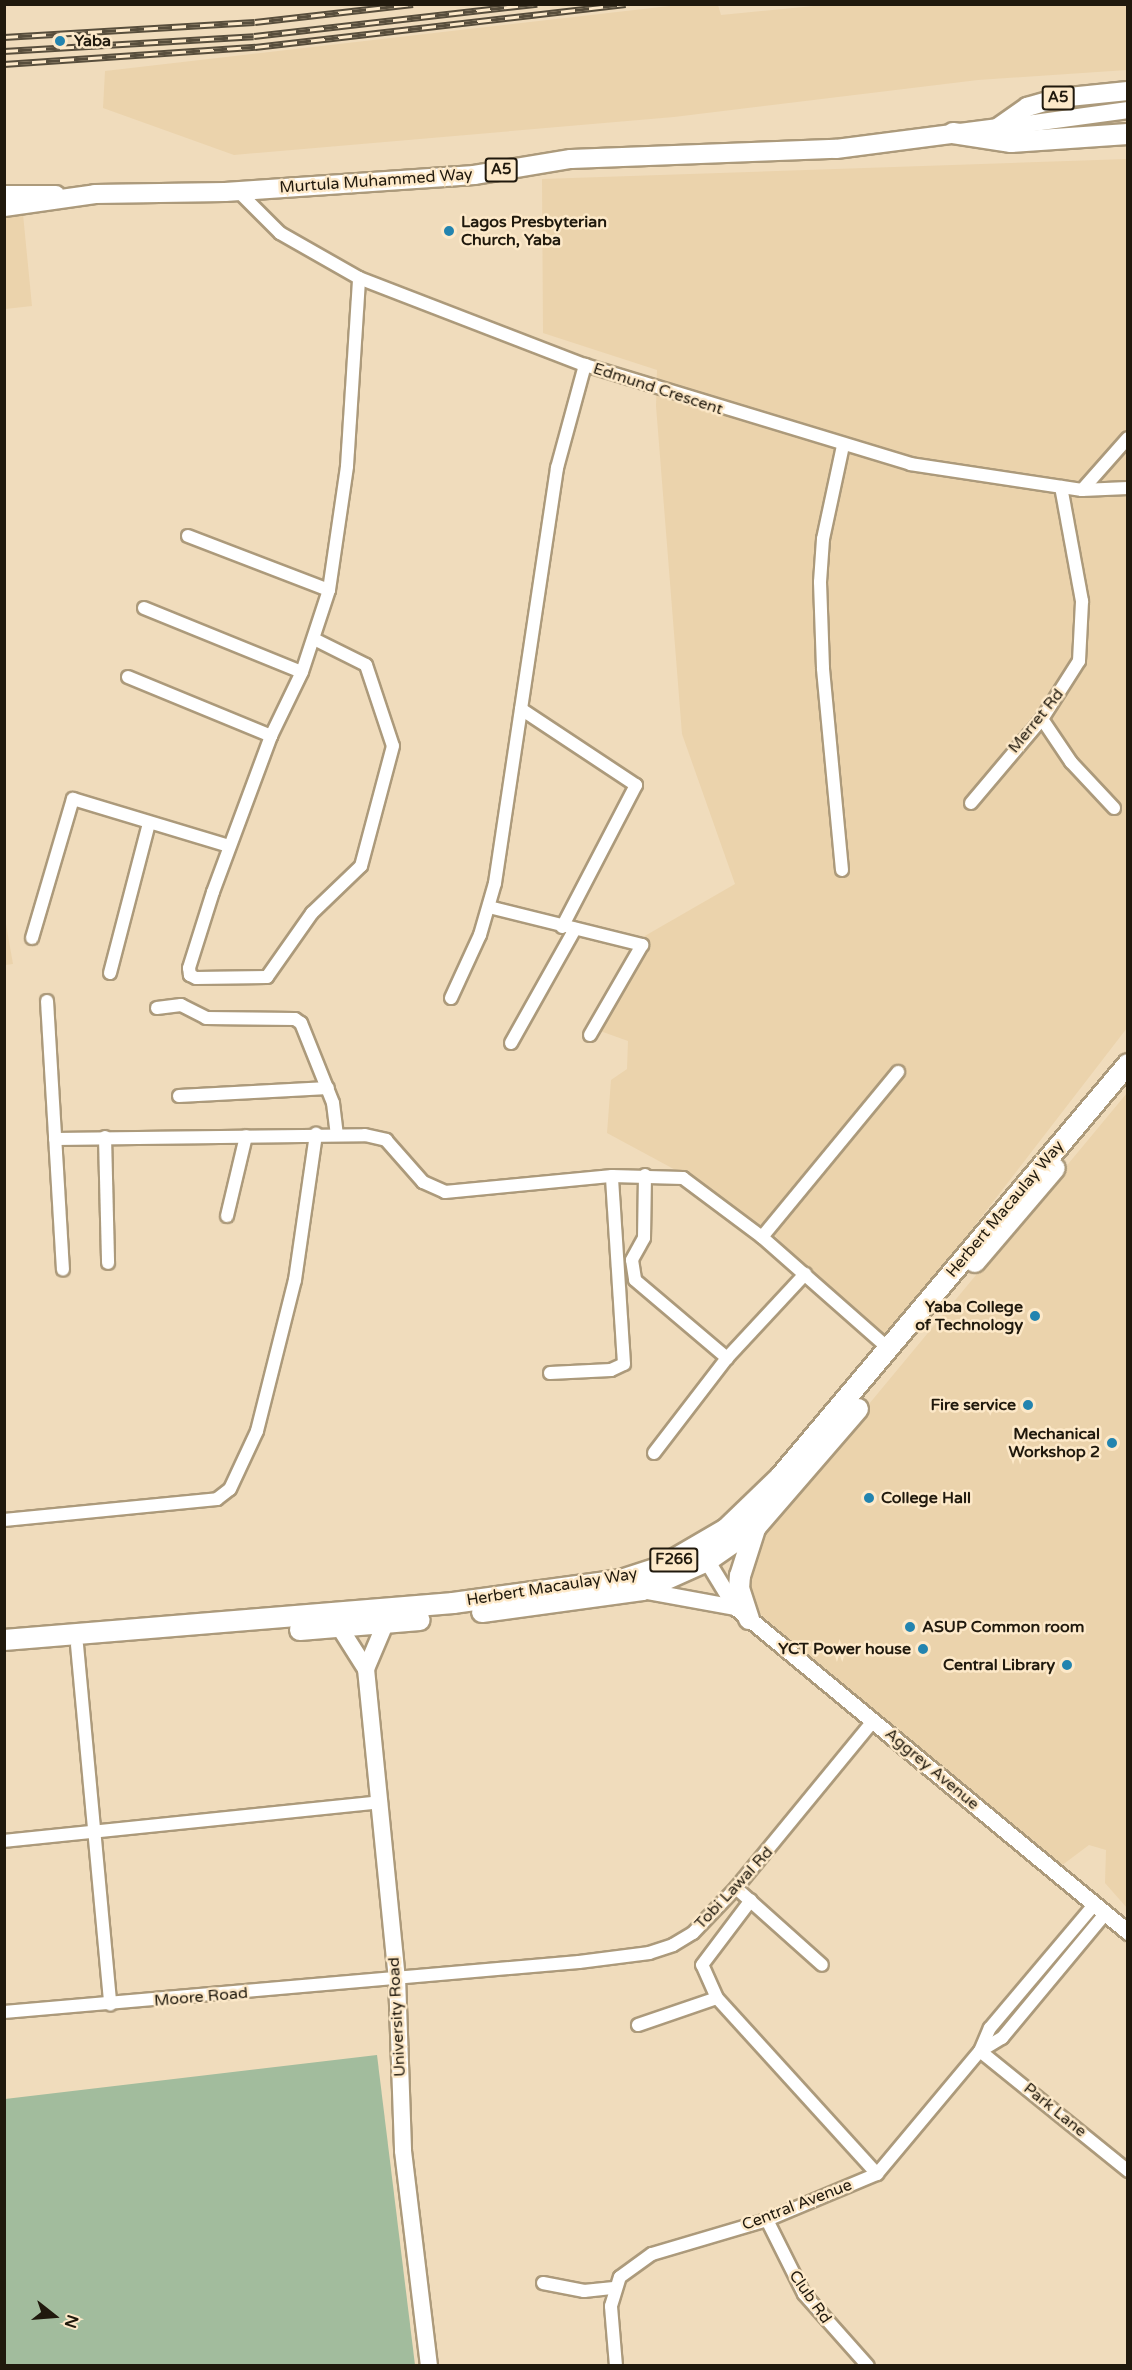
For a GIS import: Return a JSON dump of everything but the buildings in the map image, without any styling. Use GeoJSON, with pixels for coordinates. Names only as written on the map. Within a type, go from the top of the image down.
{"type":"FeatureCollection","features":[{"type":"Feature","properties":{"kind":"highway"},"geometry":{"type":"LineString","coordinates":[[953,133],[1011,142],[1128,134]]}},
{"type":"Feature","properties":{"kind":"highway","name":"Herbert Macaulay Way"},"geometry":{"type":"LineString","coordinates":[[4,1640],[453,1603],[621,1580],[661,1567],[726,1529],[754,1505],[890,1350],[988,1227],[1128,1064]]}},
{"type":"Feature","properties":{"kind":"highway","name":"Herbert Macaulay Way"},"geometry":{"type":"LineString","coordinates":[[4,1651],[385,1624],[642,1590],[707,1562],[756,1527],[828,1445],[959,1281],[1128,1082]]}},
{"type":"Feature","properties":{"kind":"highway"},"geometry":{"type":"LineString","coordinates":[[742,1613],[740,1576],[756,1527]]}},
{"type":"Feature","properties":{"kind":"main road","name":"A5"},"geometry":{"type":"LineString","coordinates":[[997,128],[1027,107],[1059,98],[1128,91]]}},
{"type":"Feature","properties":{"kind":"main road"},"geometry":{"type":"LineString","coordinates":[[997,128],[1128,110]]}},
{"type":"Feature","properties":{"kind":"main road","name":"Murtula Muhammed Way"},"geometry":{"type":"LineString","coordinates":[[4,207],[95,194],[225,192],[474,175],[571,159],[836,149],[997,128]]}},
{"type":"Feature","properties":{"kind":"main road"},"geometry":{"type":"LineString","coordinates":[[4,194],[95,194]]}},
{"type":"Feature","properties":{"kind":"main road"},"geometry":{"type":"LineString","coordinates":[[366,1669],[385,1624]]}},
{"type":"Feature","properties":{"kind":"main road"},"geometry":{"type":"LineString","coordinates":[[340,1628],[366,1669]]}},
{"type":"Feature","properties":{"kind":"main road","name":"University Road"},"geometry":{"type":"LineString","coordinates":[[366,1669],[397,1977],[403,2151],[429,2366]]}},
{"type":"Feature","properties":{"kind":"street","name":"Edmund Crescent"},"geometry":{"type":"LineString","coordinates":[[225,192],[240,193],[280,233],[359,278],[585,365],[910,465],[1082,490],[1128,488]]}},
{"type":"Feature","properties":{"kind":"street"},"geometry":{"type":"LineString","coordinates":[[314,639],[366,664],[392,754],[361,866],[312,914],[267,977],[190,975],[201,927],[229,846],[272,736],[302,672],[329,590],[347,466],[359,278]]}},
{"type":"Feature","properties":{"kind":"street"},"geometry":{"type":"LineString","coordinates":[[451,998],[489,907],[502,849],[557,468],[585,365]]}},
{"type":"Feature","properties":{"kind":"street"},"geometry":{"type":"LineString","coordinates":[[1082,490],[1128,438]]}},
{"type":"Feature","properties":{"kind":"street"},"geometry":{"type":"LineString","coordinates":[[842,870],[823,668],[820,582],[826,519],[843,446]]}},
{"type":"Feature","properties":{"kind":"street","name":"Merret Rd"},"geometry":{"type":"LineString","coordinates":[[971,803],[1042,719],[1079,661],[1083,634],[1082,601],[1061,487]]}},
{"type":"Feature","properties":{"kind":"street"},"geometry":{"type":"LineString","coordinates":[[188,536],[329,590]]}},
{"type":"Feature","properties":{"kind":"street"},"geometry":{"type":"LineString","coordinates":[[144,608],[302,672]]}},
{"type":"Feature","properties":{"kind":"street"},"geometry":{"type":"LineString","coordinates":[[128,677],[272,736]]}},
{"type":"Feature","properties":{"kind":"street"},"geometry":{"type":"LineString","coordinates":[[521,709],[636,785],[562,927]]}},
{"type":"Feature","properties":{"kind":"street"},"geometry":{"type":"LineString","coordinates":[[1042,719],[1071,762],[1114,808]]}},
{"type":"Feature","properties":{"kind":"street"},"geometry":{"type":"LineString","coordinates":[[32,938],[72,800],[229,846]]}},
{"type":"Feature","properties":{"kind":"street"},"geometry":{"type":"LineString","coordinates":[[110,973],[149,823]]}},
{"type":"Feature","properties":{"kind":"street"},"geometry":{"type":"LineString","coordinates":[[489,907],[562,927],[642,945],[590,1035]]}},
{"type":"Feature","properties":{"kind":"street"},"geometry":{"type":"LineString","coordinates":[[511,1043],[576,929]]}},
{"type":"Feature","properties":{"kind":"street"},"geometry":{"type":"LineString","coordinates":[[47,1001],[63,1270]]}},
{"type":"Feature","properties":{"kind":"street"},"geometry":{"type":"LineString","coordinates":[[157,1008],[185,1006],[206,1018],[295,1019],[306,1031],[328,1088],[337,1135]]}},
{"type":"Feature","properties":{"kind":"street"},"geometry":{"type":"LineString","coordinates":[[762,1237],[897,1072]]}},
{"type":"Feature","properties":{"kind":"street"},"geometry":{"type":"LineString","coordinates":[[179,1096],[328,1088]]}},
{"type":"Feature","properties":{"kind":"street"},"geometry":{"type":"LineString","coordinates":[[55,1139],[316,1134],[386,1140],[423,1182],[445,1192],[612,1176],[645,1175],[683,1178],[762,1237],[890,1350]]}},
{"type":"Feature","properties":{"kind":"street"},"geometry":{"type":"LineString","coordinates":[[4,1520],[217,1499],[230,1489],[257,1431],[295,1280],[316,1134]]}},
{"type":"Feature","properties":{"kind":"street"},"geometry":{"type":"LineString","coordinates":[[227,1216],[246,1136]]}},
{"type":"Feature","properties":{"kind":"street"},"geometry":{"type":"LineString","coordinates":[[105,1137],[108,1263]]}},
{"type":"Feature","properties":{"kind":"street"},"geometry":{"type":"LineString","coordinates":[[645,1175],[644,1238],[632,1260],[635,1280],[727,1358]]}},
{"type":"Feature","properties":{"kind":"street"},"geometry":{"type":"LineString","coordinates":[[550,1373],[611,1370],[624,1364],[612,1176]]}},
{"type":"Feature","properties":{"kind":"street"},"geometry":{"type":"LineString","coordinates":[[654,1453],[727,1358],[805,1274]]}},
{"type":"Feature","properties":{"kind":"street"},"geometry":{"type":"LineString","coordinates":[[707,1562],[742,1613]]}},
{"type":"Feature","properties":{"kind":"street"},"geometry":{"type":"LineString","coordinates":[[642,1590],[742,1613]]}},
{"type":"Feature","properties":{"kind":"street","name":"Aggrey Avenue"},"geometry":{"type":"LineString","coordinates":[[742,1613],[1128,1932]]}},
{"type":"Feature","properties":{"kind":"street"},"geometry":{"type":"LineString","coordinates":[[77,1645],[92,1833],[110,2004]]}},
{"type":"Feature","properties":{"kind":"street","name":"Tobi Lawal Rd"},"geometry":{"type":"LineString","coordinates":[[397,1977],[649,1953],[693,1933],[736,1888],[874,1720]]}},
{"type":"Feature","properties":{"kind":"street"},"geometry":{"type":"LineString","coordinates":[[4,1841],[381,1802]]}},
{"type":"Feature","properties":{"kind":"street"},"geometry":{"type":"LineString","coordinates":[[736,1888],[822,1965]]}},
{"type":"Feature","properties":{"kind":"street"},"geometry":{"type":"LineString","coordinates":[[751,1900],[702,1965],[717,1998],[877,2174]]}},
{"type":"Feature","properties":{"kind":"street","name":"Central Avenue"},"geometry":{"type":"LineString","coordinates":[[614,2288],[628,2270],[652,2254],[767,2220],[877,2174],[980,2051],[990,2028],[1060,1945],[1100,1909]]}},
{"type":"Feature","properties":{"kind":"street","name":"Central Avenue"},"geometry":{"type":"LineString","coordinates":[[980,2051],[1002,2038],[1071,1954],[1100,1909]]}},
{"type":"Feature","properties":{"kind":"street"},"geometry":{"type":"LineString","coordinates":[[1060,1945],[1071,1954]]}},
{"type":"Feature","properties":{"kind":"street","name":"Moore Road"},"geometry":{"type":"LineString","coordinates":[[4,2012],[397,1977]]}},
{"type":"Feature","properties":{"kind":"street"},"geometry":{"type":"LineString","coordinates":[[638,2025],[717,1998]]}},
{"type":"Feature","properties":{"kind":"street","name":"Park Lane"},"geometry":{"type":"LineString","coordinates":[[980,2051],[1128,2171]]}},
{"type":"Feature","properties":{"kind":"street","name":"Club Rd"},"geometry":{"type":"LineString","coordinates":[[767,2220],[804,2294],[868,2366]]}},
{"type":"Feature","properties":{"kind":"street"},"geometry":{"type":"LineString","coordinates":[[543,2283],[584,2291],[614,2288],[611,2306],[616,2366]]}},
{"type":"Feature","properties":{"kind":"shaded area"},"geometry":{"type":"Polygon","coordinates":[[[834,4],[1127,5],[1127,70],[978,80],[674,117],[234,155],[103,108],[105,71],[678,5],[718,5],[721,15],[834,4]]]}},
{"type":"Feature","properties":{"kind":"shaded area"},"geometry":{"type":"Polygon","coordinates":[[[1127,159],[1127,1028],[885,1342],[772,1233],[707,1187],[607,1133],[611,1080],[627,1069],[628,1041],[589,1027],[636,941],[735,884],[682,734],[656,406],[657,370],[543,333],[542,179],[1127,159]]]}},
{"type":"Feature","properties":{"kind":"shaded area"},"geometry":{"type":"Polygon","coordinates":[[[23,214],[32,306],[5,309],[5,216],[23,214]]]}},
{"type":"Feature","properties":{"kind":"shaded area"},"geometry":{"type":"Polygon","coordinates":[[[4,913],[13,964],[5,965],[4,965],[4,913]]]}},
{"type":"Feature","properties":{"kind":"shaded area","name":"Yaba College of Technology"},"geometry":{"type":"Polygon","coordinates":[[[1127,1093],[1127,1908],[1105,1883],[1106,1850],[1089,1845],[1057,1869],[760,1614],[746,1600],[744,1584],[757,1539],[1127,1093]]]}},
{"type":"Feature","properties":{"kind":"green space"},"geometry":{"type":"Polygon","coordinates":[[[377,2055],[415,2365],[5,2365],[5,2099],[377,2055]]]}},
{"type":"Feature","properties":{"kind":"railway"},"geometry":{"type":"LineString","coordinates":[[4,37],[255,22],[413,4]]}},
{"type":"Feature","properties":{"kind":"railway"},"geometry":{"type":"LineString","coordinates":[[4,51],[254,36],[537,4]]}},
{"type":"Feature","properties":{"kind":"railway"},"geometry":{"type":"LineString","coordinates":[[4,64],[255,47],[626,4]]}},
{"type":"Feature","properties":{"kind":"place","name":"Yaba"},"geometry":{"type":"Point","coordinates":[60,41]}},
{"type":"Feature","properties":{"kind":"place","name":"Lagos Presbyterian Church, Yaba"},"geometry":{"type":"Point","coordinates":[449,231]}},
{"type":"Feature","properties":{"kind":"place","name":"Yaba College of Technology"},"geometry":{"type":"Point","coordinates":[1035,1316]}},
{"type":"Feature","properties":{"kind":"place","name":"Fire service"},"geometry":{"type":"Point","coordinates":[1028,1405]}},
{"type":"Feature","properties":{"kind":"place","name":"Mechanical Workshop 2"},"geometry":{"type":"Point","coordinates":[1112,1443]}},
{"type":"Feature","properties":{"kind":"place","name":"College Hall"},"geometry":{"type":"Point","coordinates":[869,1498]}},
{"type":"Feature","properties":{"kind":"place","name":"ASUP Common room"},"geometry":{"type":"Point","coordinates":[910,1627]}},
{"type":"Feature","properties":{"kind":"place","name":"YCT Power house"},"geometry":{"type":"Point","coordinates":[923,1649]}},
{"type":"Feature","properties":{"kind":"place","name":"Central Library"},"geometry":{"type":"Point","coordinates":[1067,1665]}}]}
